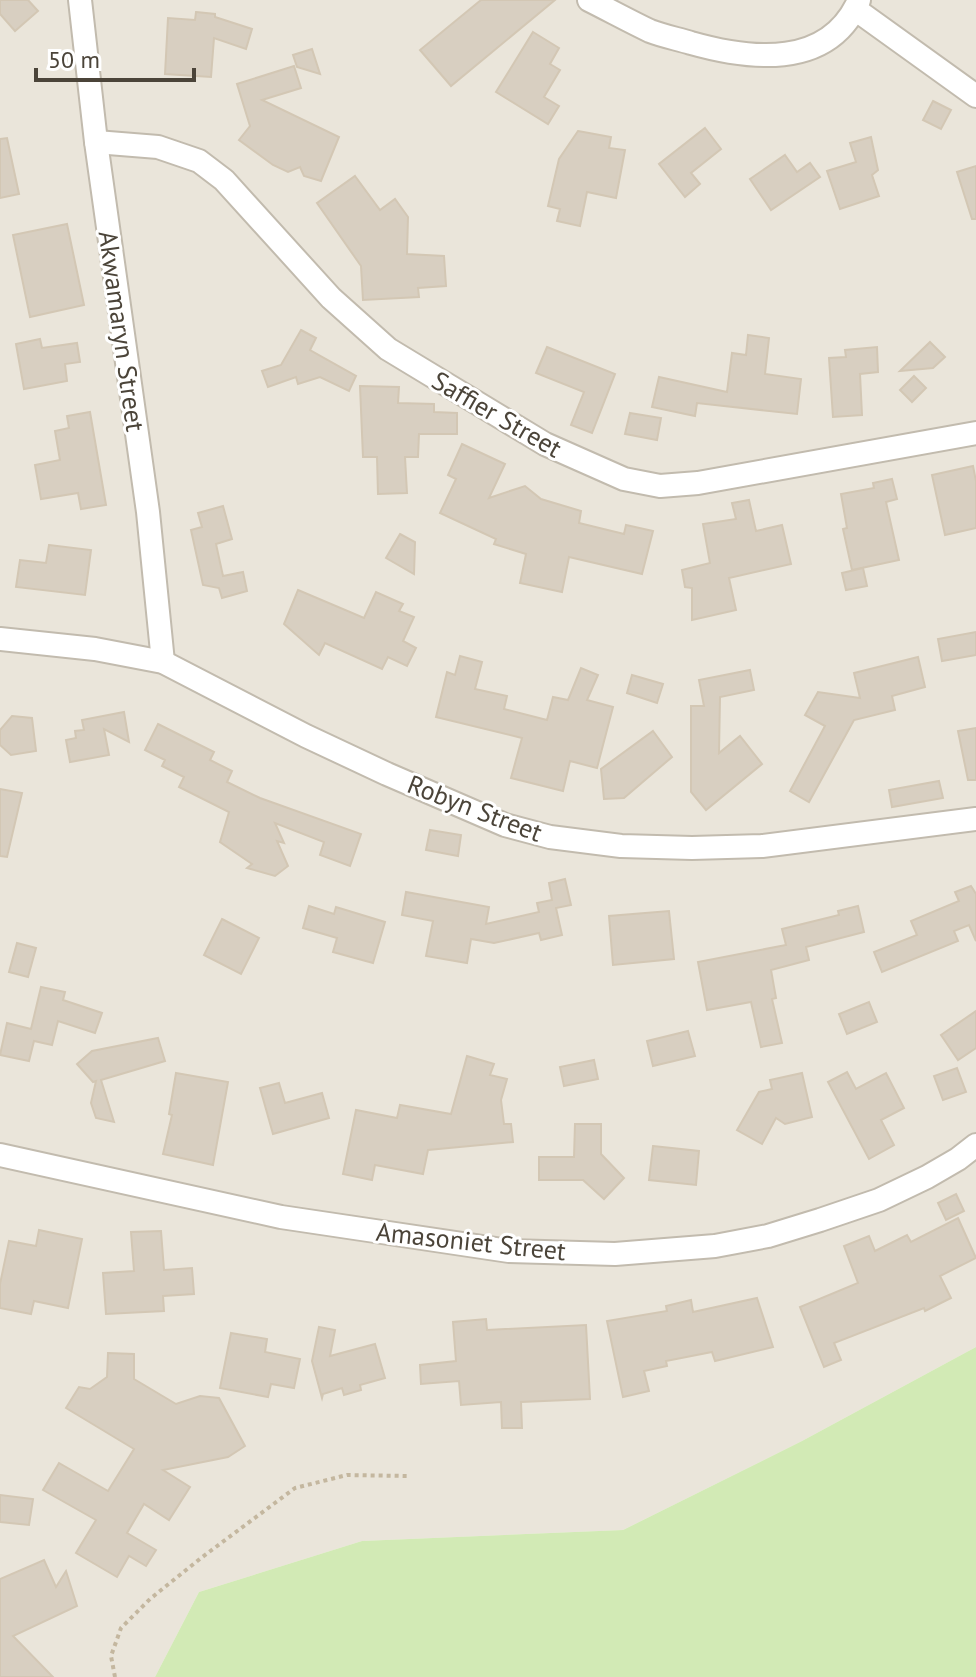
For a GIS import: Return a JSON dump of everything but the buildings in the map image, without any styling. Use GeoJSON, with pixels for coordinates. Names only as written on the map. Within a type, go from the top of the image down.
{"type":"FeatureCollection","features":[{"type":"Feature","properties":{"kind":"street","name":"Akwamaryn Street"},"geometry":{"type":"LineString","coordinates":[[80,0],[96,142],[148,512],[163,662]]}},
{"type":"Feature","properties":{"kind":"street"},"geometry":{"type":"LineString","coordinates":[[589,0],[652,32],[723,51],[763,55],[790,55],[813,47],[835,33],[857,5],[976,96]]}},
{"type":"Feature","properties":{"kind":"street","name":"Saffier Street"},"geometry":{"type":"LineString","coordinates":[[96,142],[158,147],[199,161],[224,180],[331,298],[388,349],[545,444],[624,479],[660,486],[698,483],[976,433]]}},
{"type":"Feature","properties":{"kind":"street","name":"Robyn Street"},"geometry":{"type":"LineString","coordinates":[[0,639],[95,649],[163,662],[387,774],[505,825],[550,837],[621,846],[762,846],[976,819]]}},
{"type":"Feature","properties":{"kind":"street","name":"Amasoniet Street"},"geometry":{"type":"LineString","coordinates":[[0,1155],[281,1217],[509,1251],[615,1254],[715,1246],[768,1236],[879,1200],[927,1177],[976,1145]]}},
{"type":"Feature","properties":{"kind":"path"},"geometry":{"type":"LineString","coordinates":[[115,1677],[111,1656],[121,1628],[160,1591],[295,1488],[347,1475],[407,1476]]}},
{"type":"Feature","properties":{"kind":"shaded area"},"geometry":{"type":"Polygon","coordinates":[[[0,0],[976,0],[976,1347],[802,1441],[623,1530],[362,1541],[199,1592],[155,1677],[0,1677],[0,0]]]}},
{"type":"Feature","properties":{"kind":"green space"},"geometry":{"type":"Polygon","coordinates":[[[976,1347],[976,1677],[155,1677],[199,1592],[362,1541],[623,1530],[802,1441],[976,1347]]]}}]}
